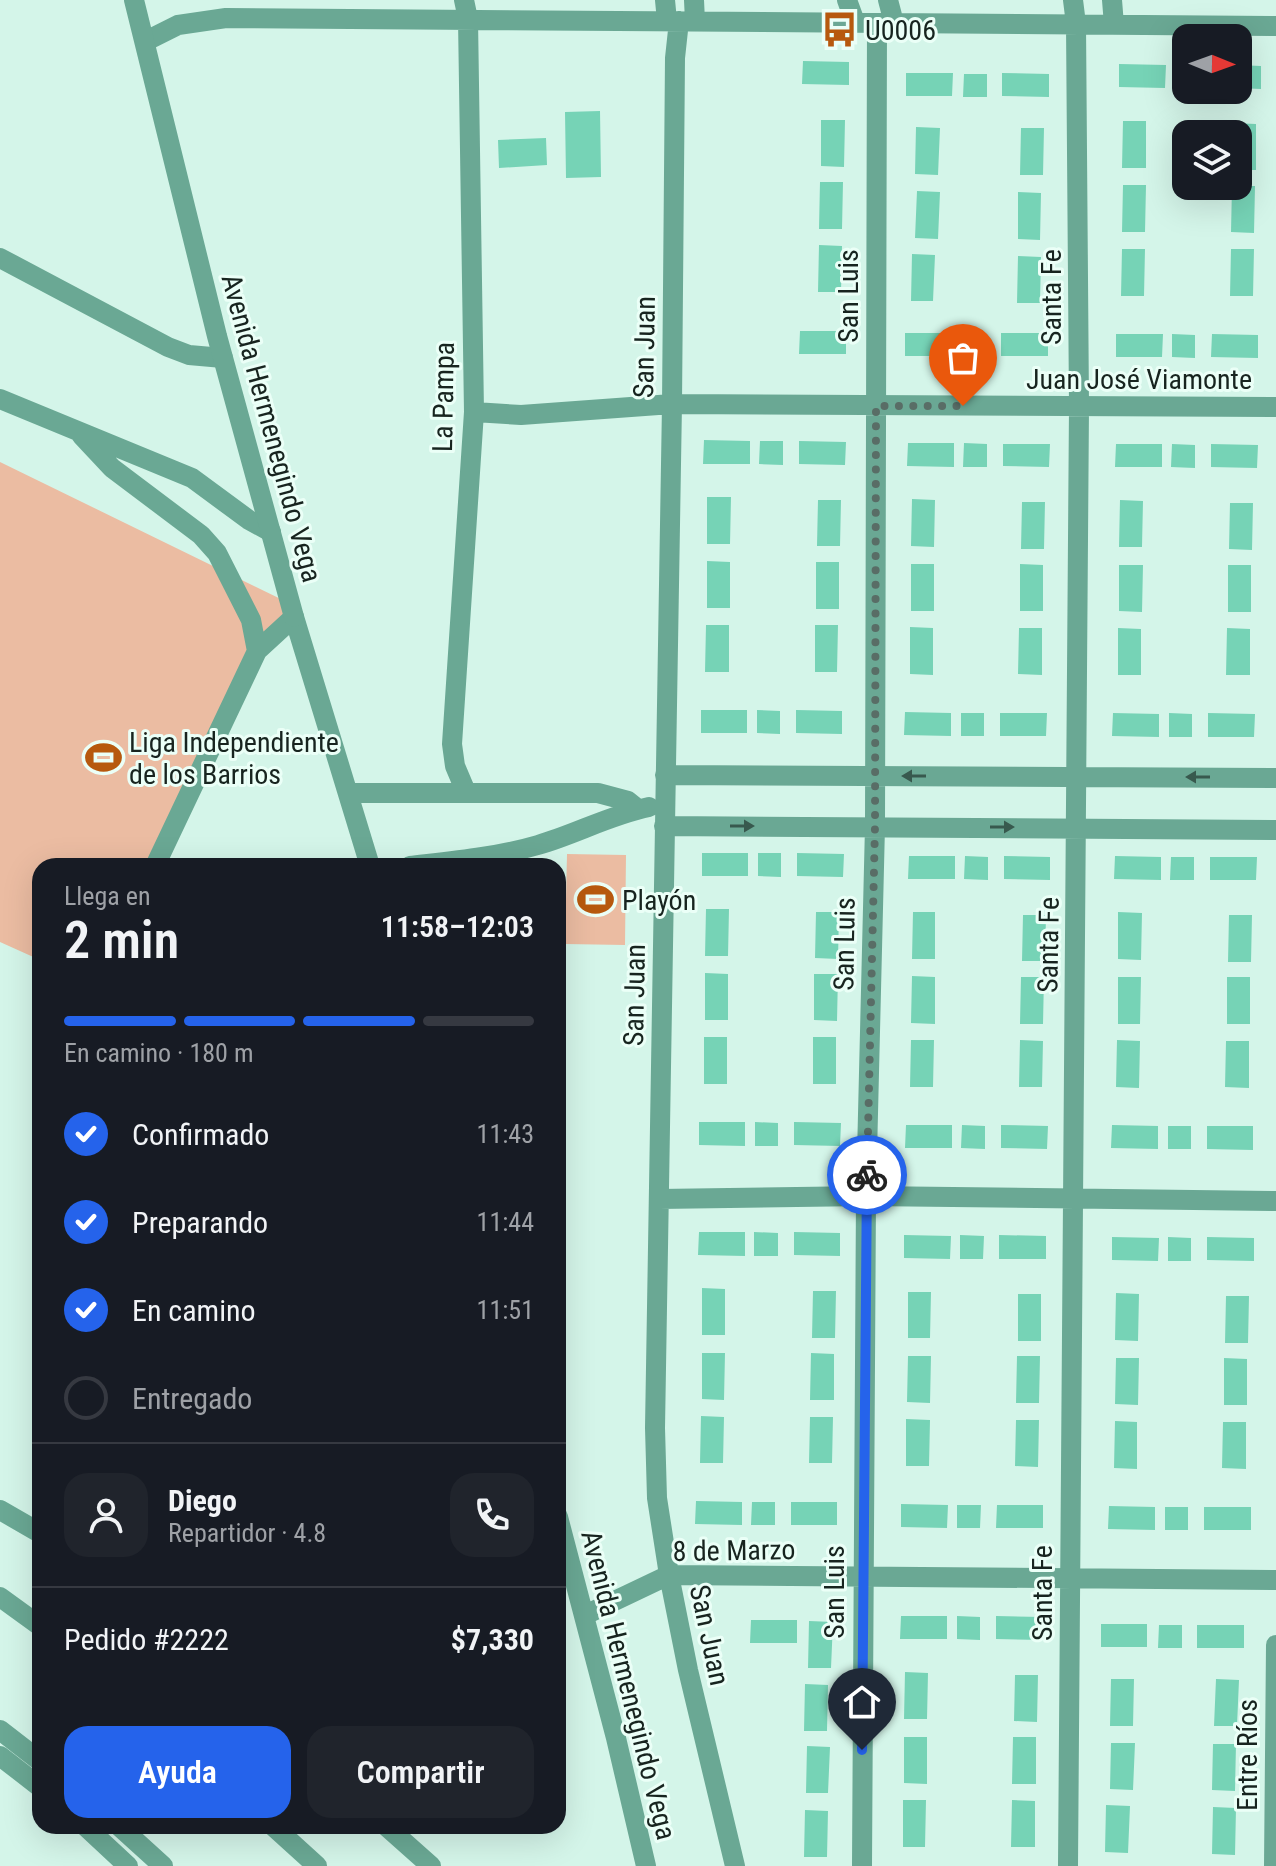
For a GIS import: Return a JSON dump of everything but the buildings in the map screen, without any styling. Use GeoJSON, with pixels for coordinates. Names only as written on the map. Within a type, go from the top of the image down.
{"type":"FeatureCollection","features":[{"type":"Feature","properties":{"kind":"street","name":"Avenida Hermenegindo Vega"},"geometry":{"type":"LineString","coordinates":[[134,0],[223,358],[294,617],[368,858]]}},
{"type":"Feature","properties":{"kind":"street","name":"San Juan"},"geometry":{"type":"LineString","coordinates":[[694,0],[676,16],[655,1428],[657,1498],[669,1575],[688,1670],[735,1866]]}},
{"type":"Feature","properties":{"kind":"street"},"geometry":{"type":"LineString","coordinates":[[847,0],[855,22]]}},
{"type":"Feature","properties":{"kind":"street","name":"San Luis"},"geometry":{"type":"LineString","coordinates":[[862,1866],[866,1196],[875,826],[876,406],[888,0]]}},
{"type":"Feature","properties":{"kind":"street","name":"Santa Fe"},"geometry":{"type":"LineString","coordinates":[[1068,1866],[1079,406],[1076,24],[1073,0]]}},
{"type":"Feature","properties":{"kind":"street"},"geometry":{"type":"LineString","coordinates":[[1112,0],[1114,25]]}},
{"type":"Feature","properties":{"kind":"street"},"geometry":{"type":"LineString","coordinates":[[146,41],[178,25],[300,9],[466,9],[885,23],[1276,26]]}},
{"type":"Feature","properties":{"kind":"street","name":"La Pampa"},"geometry":{"type":"LineString","coordinates":[[466,9],[474,412],[452,744],[455,766],[466,792]]}},
{"type":"Feature","properties":{"kind":"street"},"geometry":{"type":"LineString","coordinates":[[0,258],[168,347],[189,355],[223,358]]}},
{"type":"Feature","properties":{"kind":"street"},"geometry":{"type":"LineString","coordinates":[[0,399],[192,478],[249,520],[271,532]]}},
{"type":"Feature","properties":{"kind":"street","name":"Juan José Viamonte"},"geometry":{"type":"LineString","coordinates":[[474,412],[521,415],[672,404],[1276,407]]}},
{"type":"Feature","properties":{"kind":"street"},"geometry":{"type":"LineString","coordinates":[[77,430],[112,468],[201,535],[217,553],[251,620],[257,651]]}},
{"type":"Feature","properties":{"kind":"street"},"geometry":{"type":"LineString","coordinates":[[159,858],[257,651],[294,617]]}},
{"type":"Feature","properties":{"kind":"street"},"geometry":{"type":"LineString","coordinates":[[665,775],[1276,778]]}},
{"type":"Feature","properties":{"kind":"street"},"geometry":{"type":"LineString","coordinates":[[348,793],[598,793],[628,801],[638,809]]}},
{"type":"Feature","properties":{"kind":"street"},"geometry":{"type":"LineString","coordinates":[[460,858],[534,846],[638,809],[664,804]]}},
{"type":"Feature","properties":{"kind":"street"},"geometry":{"type":"LineString","coordinates":[[664,826],[1276,830]]}},
{"type":"Feature","properties":{"kind":"street"},"geometry":{"type":"LineString","coordinates":[[659,1199],[866,1196],[1276,1201]]}},
{"type":"Feature","properties":{"kind":"street"},"geometry":{"type":"LineString","coordinates":[[0,1510],[32,1528]]}},
{"type":"Feature","properties":{"kind":"street","name":"Avenida Hermenegindo Vega"},"geometry":{"type":"LineString","coordinates":[[566,1546],[646,1866]]}},
{"type":"Feature","properties":{"kind":"street","name":"8 de Marzo"},"geometry":{"type":"LineString","coordinates":[[585,1615],[669,1575],[1276,1580]]}},
{"type":"Feature","properties":{"kind":"street"},"geometry":{"type":"LineString","coordinates":[[0,1597],[32,1620]]}},
{"type":"Feature","properties":{"kind":"street","name":"Entre Ríos"},"geometry":{"type":"LineString","coordinates":[[1274,1866],[1276,1645]]}},
{"type":"Feature","properties":{"kind":"street"},"geometry":{"type":"LineString","coordinates":[[0,1730],[32,1755]]}},
{"type":"Feature","properties":{"kind":"street"},"geometry":{"type":"LineString","coordinates":[[0,1756],[32,1781]]}},
{"type":"Feature","properties":{"kind":"street"},"geometry":{"type":"LineString","coordinates":[[94,1834],[128,1866]]}},
{"type":"Feature","properties":{"kind":"street"},"geometry":{"type":"LineString","coordinates":[[128,1834],[163,1866]]}},
{"type":"Feature","properties":{"kind":"street"},"geometry":{"type":"LineString","coordinates":[[282,1834],[317,1866]]}},
{"type":"Feature","properties":{"kind":"street"},"geometry":{"type":"LineString","coordinates":[[395,1834],[431,1866]]}},
{"type":"Feature","properties":{"kind":"shaded area","name":"Liga Independiente de los Barrios"},"geometry":{"type":"Polygon","coordinates":[[[0,462],[291,604],[159,858],[32,858],[32,956],[0,942],[0,462]]]}},
{"type":"Feature","properties":{"kind":"shaded area","name":"Playón"},"geometry":{"type":"Polygon","coordinates":[[[567,854],[626,855],[625,945],[566,944],[567,854]]]}},
{"type":"Feature","properties":{"kind":"way so far"},"geometry":{"type":"LineString","coordinates":[[867,1175],[875,826],[876,406],[963,406]]}},
{"type":"Feature","properties":{"kind":"place","name":"U0006"},"geometry":{"type":"Point","coordinates":[839,30]}},
{"type":"Feature","properties":{"kind":"place","name":"Liga Independiente de los Barrios"},"geometry":{"type":"Point","coordinates":[103,758]}},
{"type":"Feature","properties":{"kind":"place","name":"Playón"},"geometry":{"type":"Point","coordinates":[596,900]}},
{"type":"Feature","properties":{"kind":"route"},"geometry":{"type":"LineString","coordinates":[[862,1750],[867,1175]]}}]}
